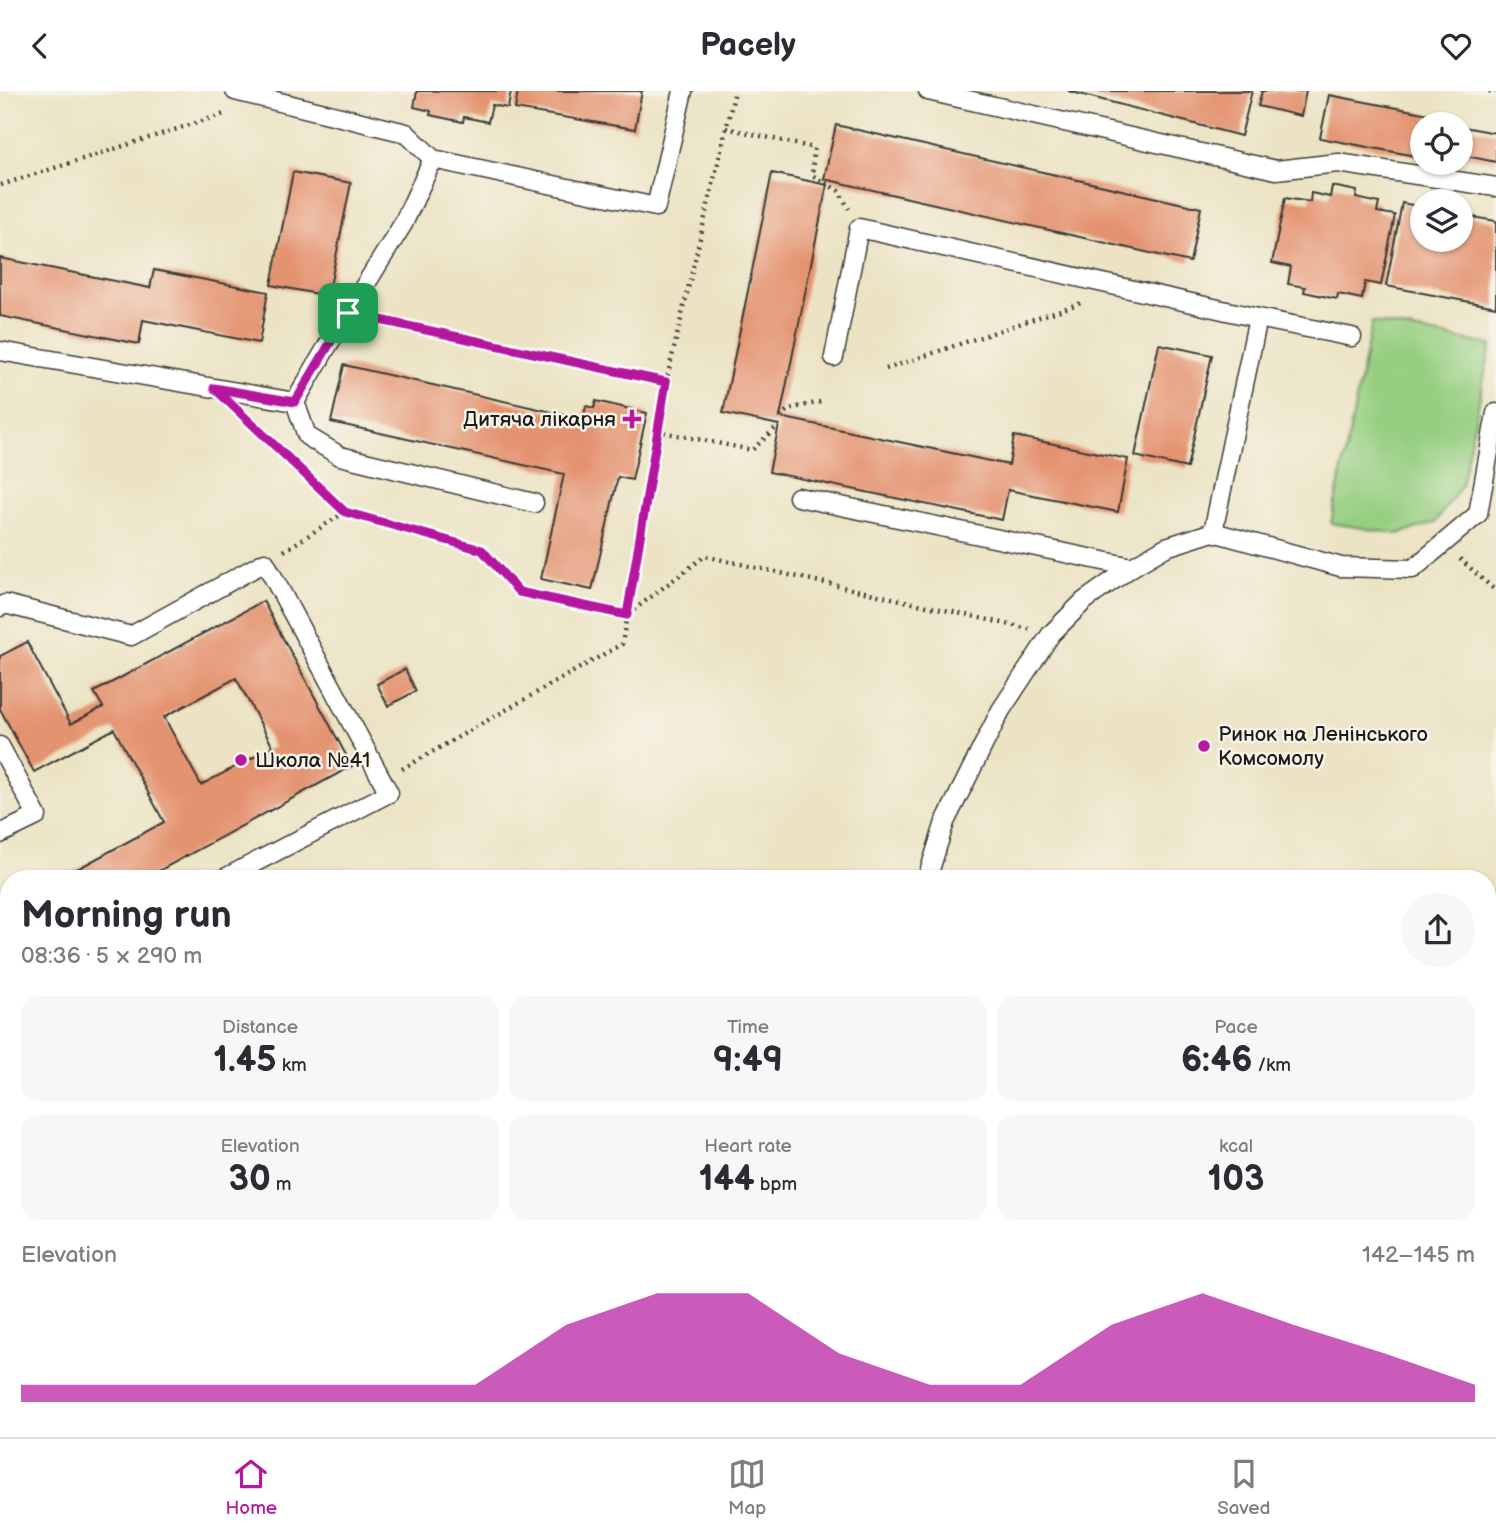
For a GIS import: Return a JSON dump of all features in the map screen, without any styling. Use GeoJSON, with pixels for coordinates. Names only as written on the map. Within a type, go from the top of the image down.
{"type":"FeatureCollection","features":[{"type":"Feature","properties":{"kind":"lane"},"geometry":{"type":"LineString","coordinates":[[235,91],[406,133],[433,159],[656,207],[683,91]]}},
{"type":"Feature","properties":{"kind":"lane"},"geometry":{"type":"LineString","coordinates":[[928,91],[1276,170],[1338,163],[1496,187]]}},
{"type":"Feature","properties":{"kind":"lane"},"geometry":{"type":"LineString","coordinates":[[295,402],[403,224],[433,159]]}},
{"type":"Feature","properties":{"kind":"lane"},"geometry":{"type":"LineString","coordinates":[[834,357],[859,228],[1352,337]]}},
{"type":"Feature","properties":{"kind":"lane"},"geometry":{"type":"LineString","coordinates":[[1213,532],[1258,318]]}},
{"type":"Feature","properties":{"kind":"lane"},"geometry":{"type":"LineString","coordinates":[[0,351],[295,402]]}},
{"type":"Feature","properties":{"kind":"lane"},"geometry":{"type":"LineString","coordinates":[[295,402],[307,436],[340,456],[534,503]]}},
{"type":"Feature","properties":{"kind":"lane"},"geometry":{"type":"LineString","coordinates":[[929,870],[945,821],[1001,711],[1051,634],[1084,601],[1166,547],[1213,532],[1341,567],[1413,569],[1478,514],[1496,413]]}},
{"type":"Feature","properties":{"kind":"lane"},"geometry":{"type":"LineString","coordinates":[[798,497],[1132,567]]}},
{"type":"Feature","properties":{"kind":"lane"},"geometry":{"type":"LineString","coordinates":[[0,607],[5,604],[131,636],[265,562],[389,793],[240,870]]}},
{"type":"Feature","properties":{"kind":"lane"},"geometry":{"type":"LineString","coordinates":[[0,746],[37,816],[0,834]]}},
{"type":"Feature","properties":{"kind":"path"},"geometry":{"type":"LineString","coordinates":[[382,780],[622,644],[666,382],[735,91]]}},
{"type":"Feature","properties":{"kind":"path"},"geometry":{"type":"LineString","coordinates":[[1489,91],[1496,93]]}},
{"type":"Feature","properties":{"kind":"path"},"geometry":{"type":"LineString","coordinates":[[1,185],[231,112]]}},
{"type":"Feature","properties":{"kind":"path"},"geometry":{"type":"LineString","coordinates":[[726,128],[814,148],[812,175],[839,191],[859,228]]}},
{"type":"Feature","properties":{"kind":"path"},"geometry":{"type":"LineString","coordinates":[[886,369],[1089,301]]}},
{"type":"Feature","properties":{"kind":"path"},"geometry":{"type":"LineString","coordinates":[[348,313],[666,382]]}},
{"type":"Feature","properties":{"kind":"path"},"geometry":{"type":"LineString","coordinates":[[780,417],[789,409],[825,401]]}},
{"type":"Feature","properties":{"kind":"path"},"geometry":{"type":"LineString","coordinates":[[244,417],[345,512],[482,550],[519,592],[627,615],[705,556],[1051,634]]}},
{"type":"Feature","properties":{"kind":"path"},"geometry":{"type":"LineString","coordinates":[[657,431],[752,450],[779,425]]}},
{"type":"Feature","properties":{"kind":"path"},"geometry":{"type":"LineString","coordinates":[[285,550],[345,512]]}},
{"type":"Feature","properties":{"kind":"path"},"geometry":{"type":"LineString","coordinates":[[1443,544],[1496,591]]}},
{"type":"Feature","properties":{"kind":"green space"},"geometry":{"type":"Polygon","coordinates":[[[1372,322],[1491,345],[1461,486],[1435,523],[1398,534],[1331,523],[1372,322]]]}},
{"type":"Feature","properties":{"kind":"building"},"geometry":{"type":"Polygon","coordinates":[[[417,91],[511,91],[508,108],[492,105],[488,122],[464,117],[463,122],[430,115],[431,111],[414,107],[417,91]]]}},
{"type":"Feature","properties":{"kind":"building"},"geometry":{"type":"Polygon","coordinates":[[[518,91],[642,91],[635,129],[515,109],[518,91]]]}},
{"type":"Feature","properties":{"kind":"building"},"geometry":{"type":"Polygon","coordinates":[[[1068,91],[1252,91],[1241,136],[1068,91]]]}},
{"type":"Feature","properties":{"kind":"building"},"geometry":{"type":"Polygon","coordinates":[[[1262,91],[1306,91],[1301,116],[1258,106],[1262,91]]]}},
{"type":"Feature","properties":{"kind":"building"},"geometry":{"type":"Polygon","coordinates":[[[1329,95],[1418,112],[1410,112],[1410,155],[1320,138],[1329,95]]]}},
{"type":"Feature","properties":{"kind":"building"},"geometry":{"type":"Polygon","coordinates":[[[836,125],[1201,208],[1190,262],[824,179],[836,125]]]}},
{"type":"Feature","properties":{"kind":"building"},"geometry":{"type":"Polygon","coordinates":[[[1473,129],[1496,133],[1496,162],[1473,157],[1473,129]]]}},
{"type":"Feature","properties":{"kind":"building"},"geometry":{"type":"Polygon","coordinates":[[[293,172],[351,183],[328,296],[271,285],[293,172]]]}},
{"type":"Feature","properties":{"kind":"building"},"geometry":{"type":"Polygon","coordinates":[[[772,173],[827,185],[780,417],[1009,465],[1014,436],[1128,459],[1118,512],[1008,490],[1002,520],[769,472],[779,425],[723,413],[772,173]]]}},
{"type":"Feature","properties":{"kind":"building"},"geometry":{"type":"Polygon","coordinates":[[[1332,186],[1357,191],[1356,198],[1379,203],[1377,212],[1395,215],[1381,285],[1365,282],[1362,299],[1338,294],[1337,299],[1304,292],[1305,287],[1288,284],[1291,267],[1272,263],[1285,198],[1310,202],[1311,193],[1330,197],[1332,186]]]}},
{"type":"Feature","properties":{"kind":"building"},"geometry":{"type":"Polygon","coordinates":[[[1402,203],[1410,205],[1410,252],[1473,252],[1473,217],[1496,221],[1496,307],[1386,286],[1402,203]]]}},
{"type":"Feature","properties":{"kind":"building"},"geometry":{"type":"Polygon","coordinates":[[[0,258],[150,288],[154,270],[268,292],[259,343],[143,320],[139,344],[0,316],[0,258]]]}},
{"type":"Feature","properties":{"kind":"building"},"geometry":{"type":"Polygon","coordinates":[[[1159,344],[1212,355],[1187,468],[1135,456],[1159,344]]]}},
{"type":"Feature","properties":{"kind":"building"},"geometry":{"type":"Polygon","coordinates":[[[344,365],[583,419],[586,406],[594,408],[596,401],[647,413],[632,480],[618,477],[592,590],[541,579],[564,474],[331,422],[344,365]]]}},
{"type":"Feature","properties":{"kind":"building"},"geometry":{"type":"Polygon","coordinates":[[[263,601],[352,766],[161,870],[76,870],[164,822],[114,729],[34,772],[0,709],[0,656],[27,642],[71,724],[103,707],[94,692],[263,601]],[[236,678],[164,717],[201,785],[273,747],[236,678]]]}},
{"type":"Feature","properties":{"kind":"building"},"geometry":{"type":"Polygon","coordinates":[[[405,669],[416,691],[388,706],[377,684],[405,669]]]}},
{"type":"Feature","properties":{"kind":"place","name":"Дитяча лікарня"},"geometry":{"type":"Point","coordinates":[632,419]}},
{"type":"Feature","properties":{"kind":"place","name":"Ринок на Ленінського Комсомолу"},"geometry":{"type":"Point","coordinates":[1204,746]}},
{"type":"Feature","properties":{"kind":"place","name":"Школа №41"},"geometry":{"type":"Point","coordinates":[241,760]}},
{"type":"Feature","properties":{"kind":"route"},"geometry":{"type":"LineString","coordinates":[[348,313],[666,382],[627,615],[519,592],[482,550],[345,512],[214,388],[295,402],[348,313]]}}]}
